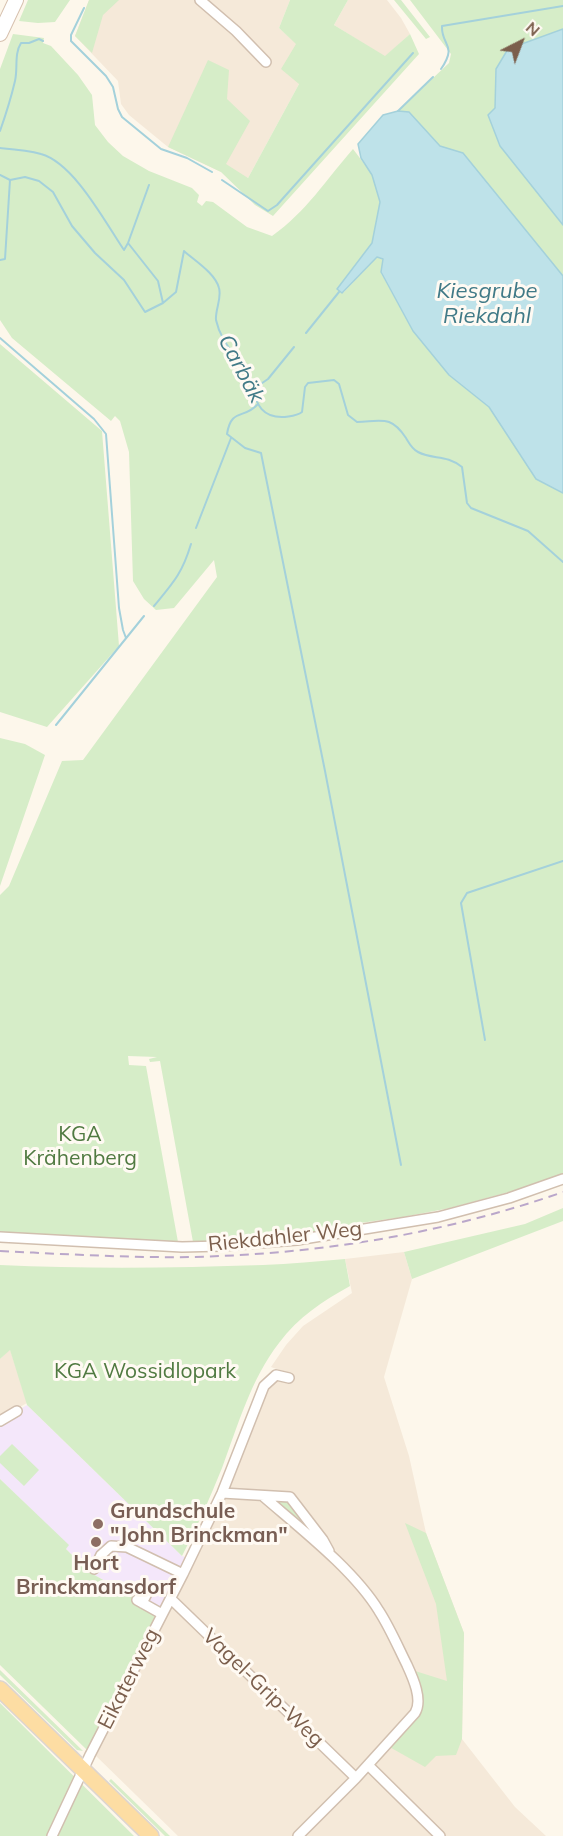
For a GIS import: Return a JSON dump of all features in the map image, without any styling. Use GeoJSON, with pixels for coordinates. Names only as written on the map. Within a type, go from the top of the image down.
{"type":"FeatureCollection","features":[{"type":"Feature","properties":{"kind":"main road"},"geometry":{"type":"LineString","coordinates":[[0,34],[16,0]]}},
{"type":"Feature","properties":{"kind":"main road"},"geometry":{"type":"LineString","coordinates":[[0,1689],[151,1836]]}},
{"type":"Feature","properties":{"kind":"street"},"geometry":{"type":"LineString","coordinates":[[199,0],[236,31],[267,62]]}},
{"type":"Feature","properties":{"kind":"street","name":"Riekdahler Weg"},"geometry":{"type":"LineString","coordinates":[[0,1237],[182,1247],[297,1240],[438,1217],[509,1198],[563,1179]]}},
{"type":"Feature","properties":{"kind":"street","name":"Eikaterweg"},"geometry":{"type":"LineString","coordinates":[[52,1836],[222,1493],[264,1386],[276,1375],[289,1378]]}},
{"type":"Feature","properties":{"kind":"street"},"geometry":{"type":"LineString","coordinates":[[0,1421],[16,1411]]}},
{"type":"Feature","properties":{"kind":"street"},"geometry":{"type":"LineString","coordinates":[[222,1493],[290,1497],[323,1540],[332,1557]]}},
{"type":"Feature","properties":{"kind":"street"},"geometry":{"type":"LineString","coordinates":[[264,1497],[332,1557],[379,1610],[411,1674],[419,1701],[415,1713],[356,1778],[298,1836]]}},
{"type":"Feature","properties":{"kind":"street"},"geometry":{"type":"LineString","coordinates":[[94,1569],[100,1555],[111,1546],[127,1546],[183,1574]]}},
{"type":"Feature","properties":{"kind":"street"},"geometry":{"type":"LineString","coordinates":[[150,1588],[140,1602],[162,1614]]}},
{"type":"Feature","properties":{"kind":"street","name":"Vagel-Grip-Weg"},"geometry":{"type":"LineString","coordinates":[[171,1599],[356,1778]]}},
{"type":"Feature","properties":{"kind":"street"},"geometry":{"type":"LineString","coordinates":[[368,1765],[440,1836]]}},
{"type":"Feature","properties":{"kind":"shaded area"},"geometry":{"type":"Polygon","coordinates":[[[89,0],[290,0],[279,28],[296,43],[299,84],[248,178],[221,172],[168,147],[129,115],[121,104],[118,81],[75,36],[89,0]]]}},
{"type":"Feature","properties":{"kind":"shaded area"},"geometry":{"type":"Polygon","coordinates":[[[348,0],[387,0],[410,34],[385,57],[334,25],[348,0]]]}},
{"type":"Feature","properties":{"kind":"shaded area"},"geometry":{"type":"Polygon","coordinates":[[[404,1252],[412,1279],[384,1377],[409,1456],[426,1533],[464,1633],[462,1739],[515,1807],[546,1836],[178,1836],[94,1754],[221,1500],[268,1385],[278,1379],[289,1381],[291,1374],[271,1367],[303,1326],[352,1293],[345,1259],[404,1252]]]}},
{"type":"Feature","properties":{"kind":"shaded area"},"geometry":{"type":"Polygon","coordinates":[[[10,1349],[27,1403],[0,1418],[0,1359],[10,1349]]]}},
{"type":"Feature","properties":{"kind":"shaded area","name":"Grundschule \"John Brinckman\""},"geometry":{"type":"Polygon","coordinates":[[[27,1405],[182,1556],[191,1559],[161,1612],[89,1572],[66,1549],[68,1545],[0,1479],[0,1421],[27,1405]]]}},
{"type":"Feature","properties":{"kind":"green space"},"geometry":{"type":"Polygon","coordinates":[[[28,0],[70,0],[55,22],[38,23],[19,21],[28,0]]]}},
{"type":"Feature","properties":{"kind":"green space"},"geometry":{"type":"Polygon","coordinates":[[[89,0],[119,0],[103,15],[92,53],[75,36],[89,0]]]}},
{"type":"Feature","properties":{"kind":"green space"},"geometry":{"type":"Polygon","coordinates":[[[290,0],[348,0],[334,25],[385,56],[410,34],[419,54],[273,216],[255,205],[221,172],[168,147],[208,60],[229,70],[227,99],[250,121],[226,164],[248,178],[299,84],[281,69],[296,44],[279,28],[290,0]]]}},
{"type":"Feature","properties":{"kind":"green space"},"geometry":{"type":"Polygon","coordinates":[[[394,0],[401,0],[430,37],[426,39],[394,0]]]}},
{"type":"Feature","properties":{"kind":"green space"},"geometry":{"type":"Polygon","coordinates":[[[410,0],[563,0],[563,29],[508,49],[496,69],[495,108],[500,146],[563,225],[563,276],[463,154],[440,146],[409,113],[398,111],[449,63],[451,54],[410,0]]]}},
{"type":"Feature","properties":{"kind":"green space","name":"KGA Krähenberg"},"geometry":{"type":"Polygon","coordinates":[[[13,34],[44,38],[43,43],[51,46],[78,75],[92,95],[95,125],[123,156],[149,171],[192,188],[199,195],[197,202],[202,206],[206,201],[213,202],[247,227],[272,236],[306,206],[353,149],[372,174],[380,202],[372,243],[343,293],[377,257],[384,259],[381,273],[413,331],[449,375],[489,407],[536,479],[563,493],[563,1174],[520,1189],[450,1208],[403,1217],[308,1234],[193,1242],[160,1061],[150,1062],[149,1059],[157,1057],[128,1056],[129,1065],[146,1066],[178,1242],[0,1232],[0,895],[9,886],[62,761],[83,760],[217,577],[214,560],[174,608],[156,610],[144,599],[133,581],[129,452],[120,421],[115,416],[111,421],[12,338],[0,320],[0,69],[13,34]]]}},
{"type":"Feature","properties":{"kind":"green space"},"geometry":{"type":"Polygon","coordinates":[[[0,344],[102,431],[119,646],[47,727],[0,712],[0,344]]]}},
{"type":"Feature","properties":{"kind":"green space"},"geometry":{"type":"Polygon","coordinates":[[[0,738],[25,744],[45,755],[0,886],[0,738]]]}},
{"type":"Feature","properties":{"kind":"green space"},"geometry":{"type":"Polygon","coordinates":[[[563,1208],[563,1221],[412,1279],[404,1252],[525,1224],[563,1208]]]}},
{"type":"Feature","properties":{"kind":"green space","name":"KGA Wossidlopark"},"geometry":{"type":"Polygon","coordinates":[[[345,1259],[350,1286],[303,1317],[286,1334],[269,1357],[246,1403],[213,1490],[182,1556],[27,1405],[10,1350],[0,1359],[0,1265],[98,1268],[197,1267],[273,1265],[345,1259]]]}},
{"type":"Feature","properties":{"kind":"green space"},"geometry":{"type":"Polygon","coordinates":[[[12,1444],[39,1470],[24,1486],[0,1463],[0,1456],[12,1444]]]}},
{"type":"Feature","properties":{"kind":"green space"},"geometry":{"type":"Polygon","coordinates":[[[0,1479],[69,1545],[66,1549],[89,1572],[161,1612],[90,1748],[86,1749],[0,1665],[0,1479]]]}},
{"type":"Feature","properties":{"kind":"green space"},"geometry":{"type":"Polygon","coordinates":[[[275,1500],[292,1503],[318,1542],[275,1500]]]}},
{"type":"Feature","properties":{"kind":"green space"},"geometry":{"type":"Polygon","coordinates":[[[405,1523],[426,1533],[464,1633],[462,1739],[456,1755],[436,1756],[425,1767],[386,1745],[415,1713],[412,1670],[447,1681],[436,1604],[405,1523]]]}},
{"type":"Feature","properties":{"kind":"green space"},"geometry":{"type":"Polygon","coordinates":[[[0,1670],[83,1751],[77,1750],[0,1675],[0,1670]]]}},
{"type":"Feature","properties":{"kind":"green space"},"geometry":{"type":"Polygon","coordinates":[[[0,1703],[134,1836],[0,1836],[0,1703]]]}},
{"type":"Feature","properties":{"kind":"green space"},"geometry":{"type":"Polygon","coordinates":[[[111,1779],[170,1836],[165,1836],[109,1781],[111,1779]]]}},
{"type":"Feature","properties":{"kind":"water","name":"Kiesgrube Riekdahl"},"geometry":{"type":"Polygon","coordinates":[[[563,29],[563,225],[500,146],[488,115],[495,108],[496,69],[508,49],[563,29]]]}},
{"type":"Feature","properties":{"kind":"water","name":"Kiesgrube Riekdahl"},"geometry":{"type":"Polygon","coordinates":[[[398,111],[409,112],[440,146],[463,153],[563,276],[563,493],[536,479],[489,407],[449,375],[413,331],[381,272],[383,259],[377,257],[342,293],[337,289],[372,243],[380,202],[372,175],[361,158],[358,144],[383,115],[398,111]]]}},
{"type":"Feature","properties":{"kind":"waterway"},"geometry":{"type":"LineString","coordinates":[[441,69],[449,50],[442,33],[442,26],[563,6]]}},
{"type":"Feature","properties":{"kind":"waterway"},"geometry":{"type":"LineString","coordinates":[[84,8],[71,35],[71,41],[106,76],[113,87],[122,117],[161,149],[187,158],[212,172]]}},
{"type":"Feature","properties":{"kind":"waterway"},"geometry":{"type":"LineString","coordinates":[[0,131],[15,81],[19,47],[21,43],[39,39],[43,41]]}},
{"type":"Feature","properties":{"kind":"waterway"},"geometry":{"type":"LineString","coordinates":[[222,180],[268,211],[277,205],[413,53]]}},
{"type":"Feature","properties":{"kind":"waterway"},"geometry":{"type":"LineString","coordinates":[[398,111],[433,77]]}},
{"type":"Feature","properties":{"kind":"waterway"},"geometry":{"type":"LineString","coordinates":[[0,148],[41,154],[53,160],[77,181],[124,250],[128,243]]}},
{"type":"Feature","properties":{"kind":"waterway","name":"Carbäk"},"geometry":{"type":"LineString","coordinates":[[0,175],[10,180],[25,177],[39,181],[53,192],[72,226],[95,253],[124,280],[145,312],[163,303],[176,292],[184,251],[204,268],[219,288],[216,320],[221,335],[242,366],[258,403],[267,414],[285,417],[302,412],[305,387],[308,383],[334,380],[339,384],[348,415],[357,422],[385,421],[390,423],[401,431],[416,451],[445,459],[462,467],[467,503],[471,508],[528,531],[563,562]]}},
{"type":"Feature","properties":{"kind":"waterway"},"geometry":{"type":"LineString","coordinates":[[0,260],[5,259],[10,180]]}},
{"type":"Feature","properties":{"kind":"waterway"},"geometry":{"type":"LineString","coordinates":[[149,185],[128,243],[158,281],[163,303]]}},
{"type":"Feature","properties":{"kind":"waterway"},"geometry":{"type":"LineString","coordinates":[[306,333],[339,292]]}},
{"type":"Feature","properties":{"kind":"waterway"},"geometry":{"type":"LineString","coordinates":[[0,338],[94,419],[106,434],[119,608],[126,638]]}},
{"type":"Feature","properties":{"kind":"waterway"},"geometry":{"type":"LineString","coordinates":[[252,390],[268,379],[294,347]]}},
{"type":"Feature","properties":{"kind":"waterway"},"geometry":{"type":"LineString","coordinates":[[257,405],[235,417],[227,434],[245,448],[261,453],[401,1165]]}},
{"type":"Feature","properties":{"kind":"waterway"},"geometry":{"type":"LineString","coordinates":[[196,528],[231,438]]}},
{"type":"Feature","properties":{"kind":"waterway"},"geometry":{"type":"LineString","coordinates":[[154,606],[176,578],[191,544]]}},
{"type":"Feature","properties":{"kind":"waterway"},"geometry":{"type":"LineString","coordinates":[[56,725],[144,616]]}},
{"type":"Feature","properties":{"kind":"waterway"},"geometry":{"type":"LineString","coordinates":[[485,1040],[461,903],[467,893],[563,861]]}},
{"type":"Feature","properties":{"kind":"railway"},"geometry":{"type":"LineString","coordinates":[[0,1251],[168,1257],[287,1251],[334,1246],[426,1230],[518,1207],[563,1192]]}},
{"type":"Feature","properties":{"kind":"place","name":"Grundschule \"John Brinckman\""},"geometry":{"type":"Point","coordinates":[98,1524]}},
{"type":"Feature","properties":{"kind":"place","name":"Hort Brinckmansdorf"},"geometry":{"type":"Point","coordinates":[96,1542]}}]}
